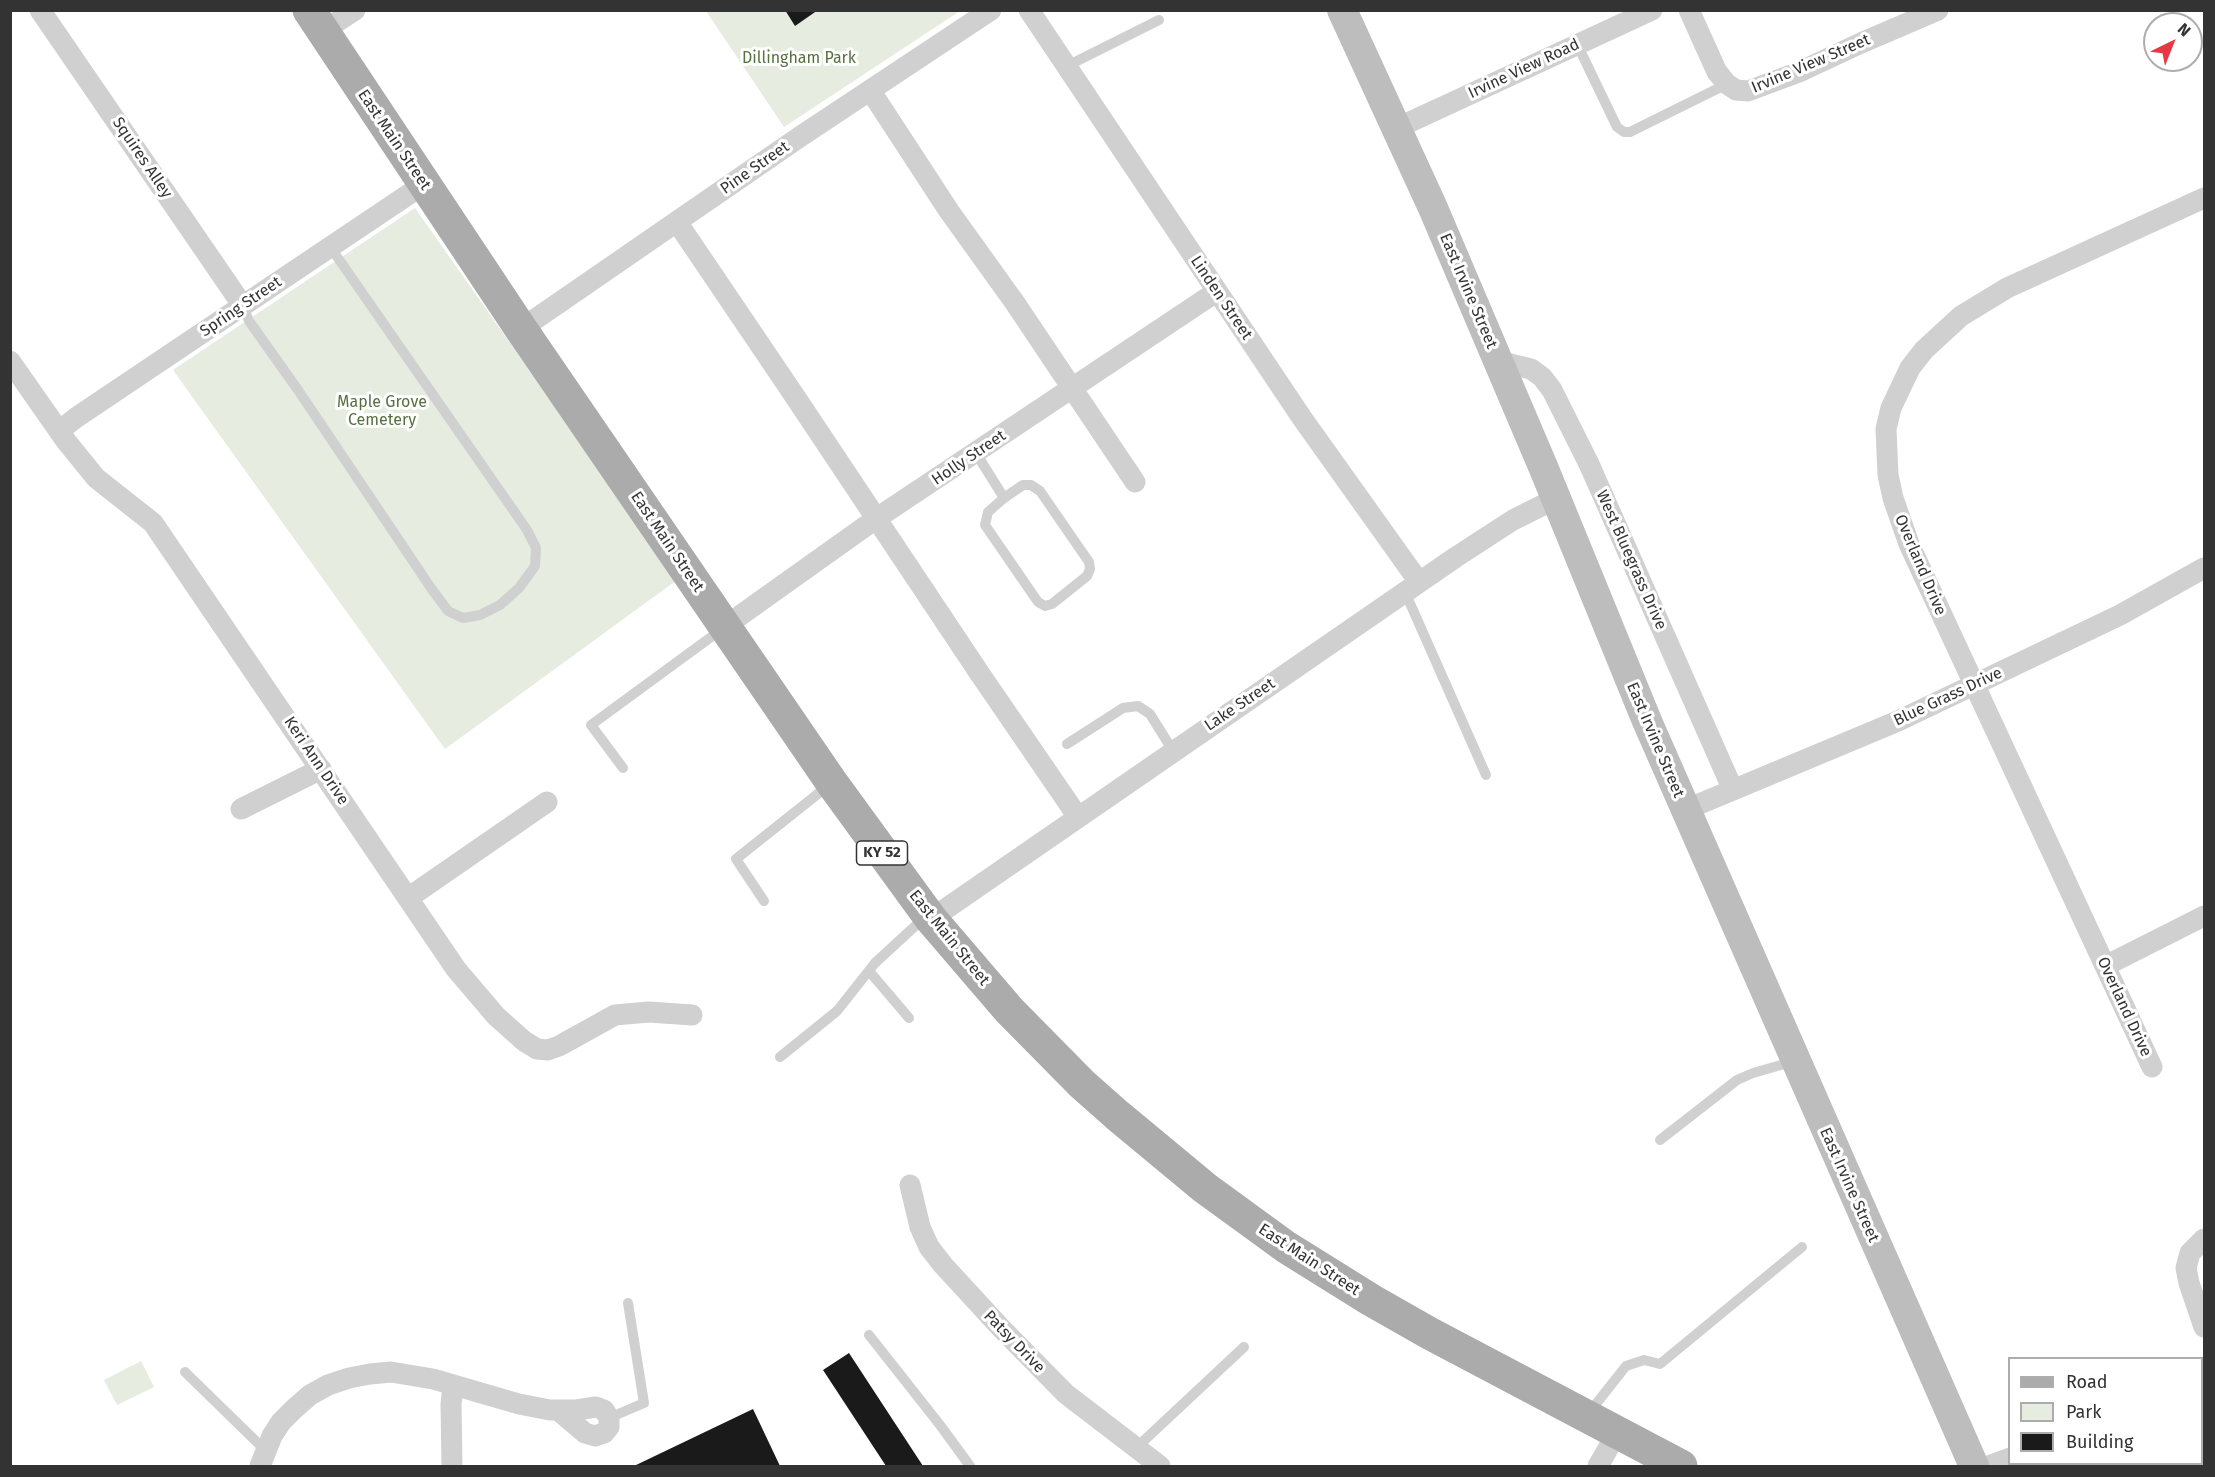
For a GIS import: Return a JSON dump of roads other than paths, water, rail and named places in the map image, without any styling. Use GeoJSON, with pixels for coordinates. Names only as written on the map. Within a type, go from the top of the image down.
{"type":"FeatureCollection","features":[{"type":"Feature","properties":{"kind":"main road","name":"East Main Street"},"geometry":{"type":"LineString","coordinates":[[316,21],[521,329],[832,783],[930,916],[983,981],[1044,1046],[1117,1115],[1204,1188],[1286,1247],[1371,1300],[1681,1467]]}},
{"type":"Feature","properties":{"kind":"street","name":"Squires Alley"},"geometry":{"type":"LineString","coordinates":[[40,10],[243,306]]}},
{"type":"Feature","properties":{"kind":"street"},"geometry":{"type":"LineString","coordinates":[[316,21],[355,10]]}},
{"type":"Feature","properties":{"kind":"street","name":"Pine Street"},"geometry":{"type":"LineString","coordinates":[[521,329],[990,10]]}},
{"type":"Feature","properties":{"kind":"street","name":"Linden Street"},"geometry":{"type":"LineString","coordinates":[[1029,10],[1302,418],[1412,587]]}},
{"type":"Feature","properties":{"kind":"street","name":"East Irvine Street"},"geometry":{"type":"LineString","coordinates":[[1342,10],[1397,128],[1498,361],[1685,810],[1974,1467]]}},
{"type":"Feature","properties":{"kind":"street","name":"Irvine View Road"},"geometry":{"type":"LineString","coordinates":[[1397,128],[1652,10]]}},
{"type":"Feature","properties":{"kind":"street","name":"Irvine View Street"},"geometry":{"type":"LineString","coordinates":[[1689,10],[1717,72],[1727,84],[1736,90],[1748,91],[1762,87],[1938,10]]}},
{"type":"Feature","properties":{"kind":"street"},"geometry":{"type":"LineString","coordinates":[[870,90],[949,211],[1015,303],[1135,482]]}},
{"type":"Feature","properties":{"kind":"street","name":"Spring Street"},"geometry":{"type":"LineString","coordinates":[[59,432],[77,417],[424,184]]}},
{"type":"Feature","properties":{"kind":"street","name":"Overland Drive"},"geometry":{"type":"LineString","coordinates":[[2152,1067],[1909,544],[1893,498],[1888,475],[1886,429],[1899,387],[1910,368],[1924,350],[1961,316],[1983,301],[2032,276],[2205,198]]}},
{"type":"Feature","properties":{"kind":"street"},"geometry":{"type":"LineString","coordinates":[[676,222],[1078,817]]}},
{"type":"Feature","properties":{"kind":"street","name":"Holly Street"},"geometry":{"type":"LineString","coordinates":[[724,627],[877,518],[1216,292]]}},
{"type":"Feature","properties":{"kind":"street","name":"Keri Ann Drive"},"geometry":{"type":"LineString","coordinates":[[10,361],[59,432],[96,478],[153,523],[408,898],[469,986],[489,1009],[524,1041],[537,1048],[548,1050],[615,1015],[632,1012],[692,1015]]}},
{"type":"Feature","properties":{"kind":"street","name":"West Bluegrass Drive"},"geometry":{"type":"LineString","coordinates":[[1498,361],[1531,369],[1542,377],[1552,390],[1589,464],[1733,790]]}},
{"type":"Feature","properties":{"kind":"street","name":"Lake Street"},"geometry":{"type":"LineString","coordinates":[[930,916],[1412,587],[1513,520],[1555,499]]}},
{"type":"Feature","properties":{"kind":"street","name":"Blue Grass Drive"},"geometry":{"type":"LineString","coordinates":[[1685,810],[1898,721],[2120,615],[2205,568]]}},
{"type":"Feature","properties":{"kind":"street"},"geometry":{"type":"LineString","coordinates":[[241,809],[321,769]]}},
{"type":"Feature","properties":{"kind":"street"},"geometry":{"type":"LineString","coordinates":[[408,898],[547,802]]}},
{"type":"Feature","properties":{"kind":"street"},"geometry":{"type":"LineString","coordinates":[[2105,966],[2205,916]]}},
{"type":"Feature","properties":{"kind":"street","name":"Patsy Drive"},"geometry":{"type":"LineString","coordinates":[[909,1185],[920,1227],[929,1246],[943,1265],[1066,1394],[1160,1467]]}},
{"type":"Feature","properties":{"kind":"street"},"geometry":{"type":"LineString","coordinates":[[2205,1239],[2190,1253],[2186,1268],[2205,1327]]}},
{"type":"Feature","properties":{"kind":"street"},"geometry":{"type":"LineString","coordinates":[[263,1459],[281,1422],[310,1395],[328,1385],[349,1378],[391,1372],[453,1385],[519,1404],[559,1411],[585,1433],[595,1436],[604,1433],[609,1427],[609,1418]]}},
{"type":"Feature","properties":{"kind":"street"},"geometry":{"type":"LineString","coordinates":[[452,1467],[453,1385]]}},
{"type":"Feature","properties":{"kind":"street"},"geometry":{"type":"LineString","coordinates":[[1598,1467],[1617,1432]]}},
{"type":"Feature","properties":{"kind":"street"},"geometry":{"type":"LineString","coordinates":[[1988,1467],[2008,1459]]}},
{"type":"Feature","properties":{"kind":"lane"},"geometry":{"type":"LineString","coordinates":[[1066,66],[1159,20]]}},
{"type":"Feature","properties":{"kind":"lane"},"geometry":{"type":"LineString","coordinates":[[1576,44],[1617,128],[1624,132],[1630,132],[1727,84]]}},
{"type":"Feature","properties":{"kind":"lane"},"geometry":{"type":"LineString","coordinates":[[243,306],[249,321],[448,611],[463,618],[480,615],[500,605],[519,588],[535,566],[536,548],[331,248]]}},
{"type":"Feature","properties":{"kind":"lane"},"geometry":{"type":"LineString","coordinates":[[976,453],[1004,498]]}},
{"type":"Feature","properties":{"kind":"lane"},"geometry":{"type":"LineString","coordinates":[[1023,485],[1031,485],[1040,491],[1089,562],[1090,569],[1087,576],[1052,604],[1045,606],[1038,602],[986,525],[988,512],[1004,498],[1023,485]]}},
{"type":"Feature","properties":{"kind":"lane"},"geometry":{"type":"LineString","coordinates":[[1412,587],[1486,775]]}},
{"type":"Feature","properties":{"kind":"lane"},"geometry":{"type":"LineString","coordinates":[[623,768],[591,725],[724,627]]}},
{"type":"Feature","properties":{"kind":"lane"},"geometry":{"type":"LineString","coordinates":[[1067,744],[1123,708],[1138,706],[1150,714],[1173,751]]}},
{"type":"Feature","properties":{"kind":"lane"},"geometry":{"type":"LineString","coordinates":[[764,901],[736,860],[832,783]]}},
{"type":"Feature","properties":{"kind":"lane"},"geometry":{"type":"LineString","coordinates":[[780,1058],[837,1011],[869,971],[930,916]]}},
{"type":"Feature","properties":{"kind":"lane"},"geometry":{"type":"LineString","coordinates":[[869,971],[909,1018]]}},
{"type":"Feature","properties":{"kind":"lane"},"geometry":{"type":"LineString","coordinates":[[1660,1140],[1737,1080],[1795,1061]]}},
{"type":"Feature","properties":{"kind":"lane"},"geometry":{"type":"LineString","coordinates":[[1586,1416],[1626,1365],[1644,1360],[1660,1365],[1802,1248]]}},
{"type":"Feature","properties":{"kind":"lane"},"geometry":{"type":"LineString","coordinates":[[609,1418],[644,1403],[628,1303]]}},
{"type":"Feature","properties":{"kind":"lane"},"geometry":{"type":"LineString","coordinates":[[868,1335],[940,1425],[970,1467]]}},
{"type":"Feature","properties":{"kind":"lane"},"geometry":{"type":"LineString","coordinates":[[1136,1448],[1244,1347]]}},
{"type":"Feature","properties":{"kind":"lane"},"geometry":{"type":"LineString","coordinates":[[185,1372],[263,1459]]}},
{"type":"Feature","properties":{"kind":"park label","name":"Dillingham Park"},"geometry":{"type":"Point","coordinates":[799,59]}},
{"type":"Feature","properties":{"kind":"park label","name":"Maple Grove Cemetery"},"geometry":{"type":"Point","coordinates":[382,412]}}]}
